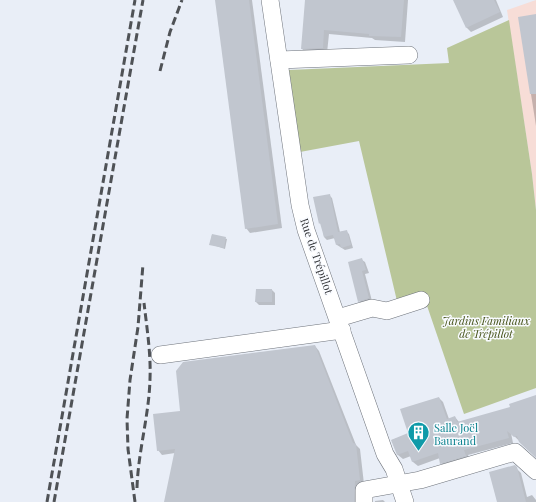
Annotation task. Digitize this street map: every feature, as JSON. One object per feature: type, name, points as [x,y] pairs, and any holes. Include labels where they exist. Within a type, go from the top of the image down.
[{"type":"street","name":"Rue de Trépillot","points":[[270,0],[300,205],[306,230],[385,454],[394,469],[405,502]]},
{"type":"street","points":[[279,60],[409,55]]},
{"type":"street","points":[[160,355],[340,324],[372,308],[387,312],[421,300]]},
{"type":"street","points":[[364,502],[364,490],[420,480],[515,452],[536,472]]},
{"type":"shaded area","points":[[536,0],[536,210],[532,174],[507,10]]},
{"type":"green space","name":"Jardins Familiaux de Trépillot","points":[[509,20],[536,210],[536,388],[464,414],[423,294],[397,301],[359,141],[300,152],[289,70],[449,63],[447,48]]},
{"type":"building","points":[[215,0],[249,0],[278,224],[245,229]]},
{"type":"building","points":[[305,0],[404,0],[401,37],[369,36],[369,34],[324,30],[323,48],[301,49]]},
{"type":"building","points":[[453,0],[494,0],[500,12],[466,28]]},
{"type":"building","points":[[536,14],[536,94],[530,94],[518,17]]},
{"type":"building","points":[[330,194],[338,232],[347,230],[351,245],[341,248],[340,244],[336,245],[333,235],[324,237],[320,223],[319,224],[313,197]]},
{"type":"building","points":[[212,234],[226,237],[224,248],[209,245]]},
{"type":"building","points":[[362,258],[366,270],[362,271],[369,298],[358,302],[348,262]]},
{"type":"building","points":[[256,289],[272,289],[272,302],[255,302]]},
{"type":"building","points":[[315,345],[353,443],[356,444],[360,480],[355,481],[354,502],[164,502],[175,449],[157,451],[153,414],[180,411],[176,371],[183,362]]},
{"type":"building","points":[[536,395],[536,458],[519,442],[517,436],[514,437],[507,431],[509,438],[464,450],[466,456],[440,464],[438,453],[412,462],[408,451],[397,455],[391,440],[408,433],[400,409],[439,397],[447,419],[455,416],[457,422],[510,407],[509,404]]},
{"type":"building","points":[[515,465],[517,467],[526,502],[497,502],[489,472]]},
{"type":"railway","points":[[47,502],[135,0]]},
{"type":"railway","points":[[54,502],[143,0]]},
{"type":"railway","points":[[160,71],[170,32],[182,0]]},
{"type":"railway","points":[[135,502],[128,449],[127,419],[130,380],[138,327],[143,264]]},
{"type":"railway","points":[[137,488],[139,461],[148,407],[150,379],[149,351],[144,303]]},
{"type":"place","name":"Salle Joël Baurand","points":[[419,452]]}]
